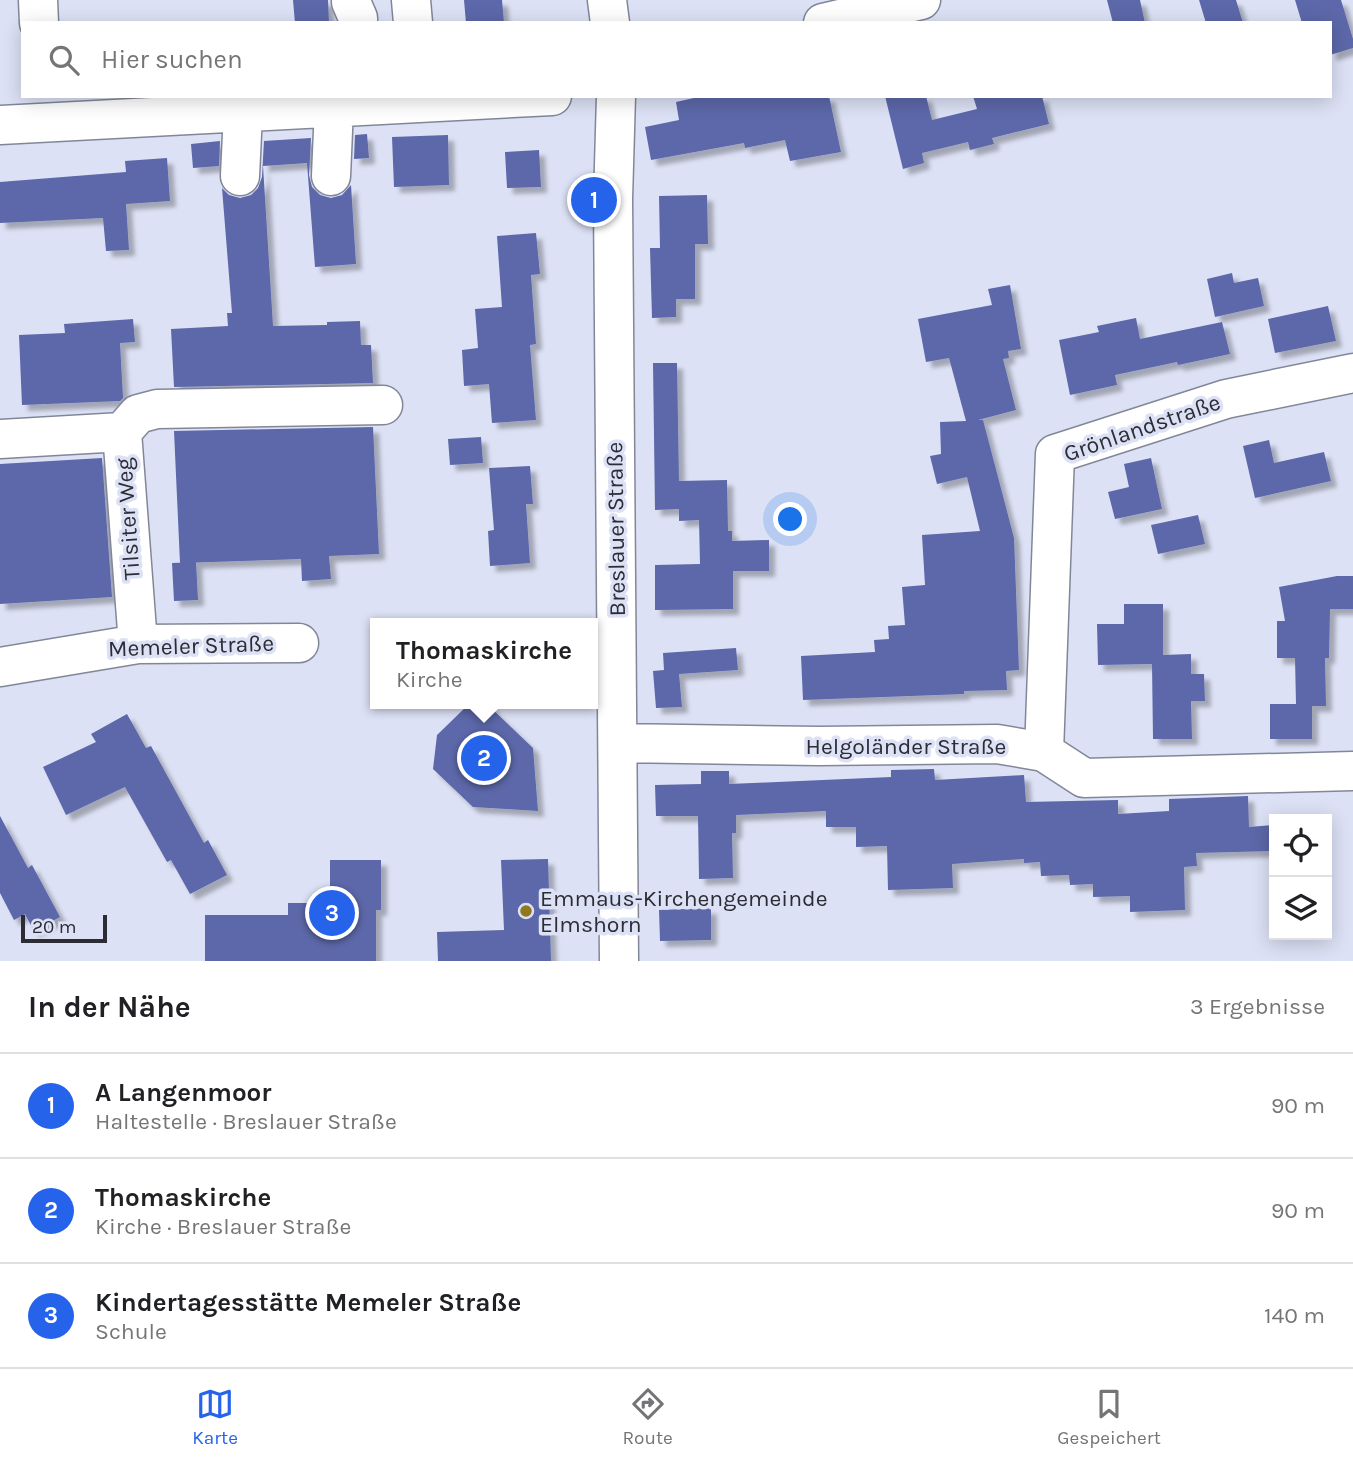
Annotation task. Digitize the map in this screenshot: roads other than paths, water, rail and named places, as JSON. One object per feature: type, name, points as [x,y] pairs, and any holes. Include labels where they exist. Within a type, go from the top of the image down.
[{"type":"street","points":[[38,0],[39,21]]},
{"type":"street","points":[[411,0],[412,21]]},
{"type":"street","points":[[607,0],[610,21]]},
{"type":"street","points":[[832,21],[921,0]]},
{"type":"street","points":[[0,125],[43,109],[243,113],[346,104],[482,98]]},
{"type":"street","name":"Breslauer Straße","points":[[616,98],[605,634],[618,743],[619,961]]},
{"type":"street","points":[[331,176],[346,104]]},
{"type":"street","points":[[240,176],[243,113]]},
{"type":"street","name":"Grönlandstraße","points":[[1044,752],[1055,454],[1226,399],[1353,373]]},
{"type":"street","points":[[122,432],[138,414],[157,409],[383,405]]},
{"type":"street","name":"Tilsiter Weg","points":[[0,439],[122,432],[138,644]]},
{"type":"street","name":"Memeler Straße","points":[[0,667],[138,644],[299,643]]},
{"type":"street","name":"Helgoländer Straße","points":[[618,743],[819,746],[997,744],[1044,752],[1084,778],[1353,771]]},
{"type":"place","name":"A Langenmoor","points":[[594,200]]},
{"type":"place","name":"Thomaskirche","points":[[484,758]]},
{"type":"place","name":"Emmaus-Kirchengemeinde Elmshorn","points":[[526,911]]},
{"type":"place","name":"Kindertagesstätte Memeler Straße","points":[[332,913]]}]
